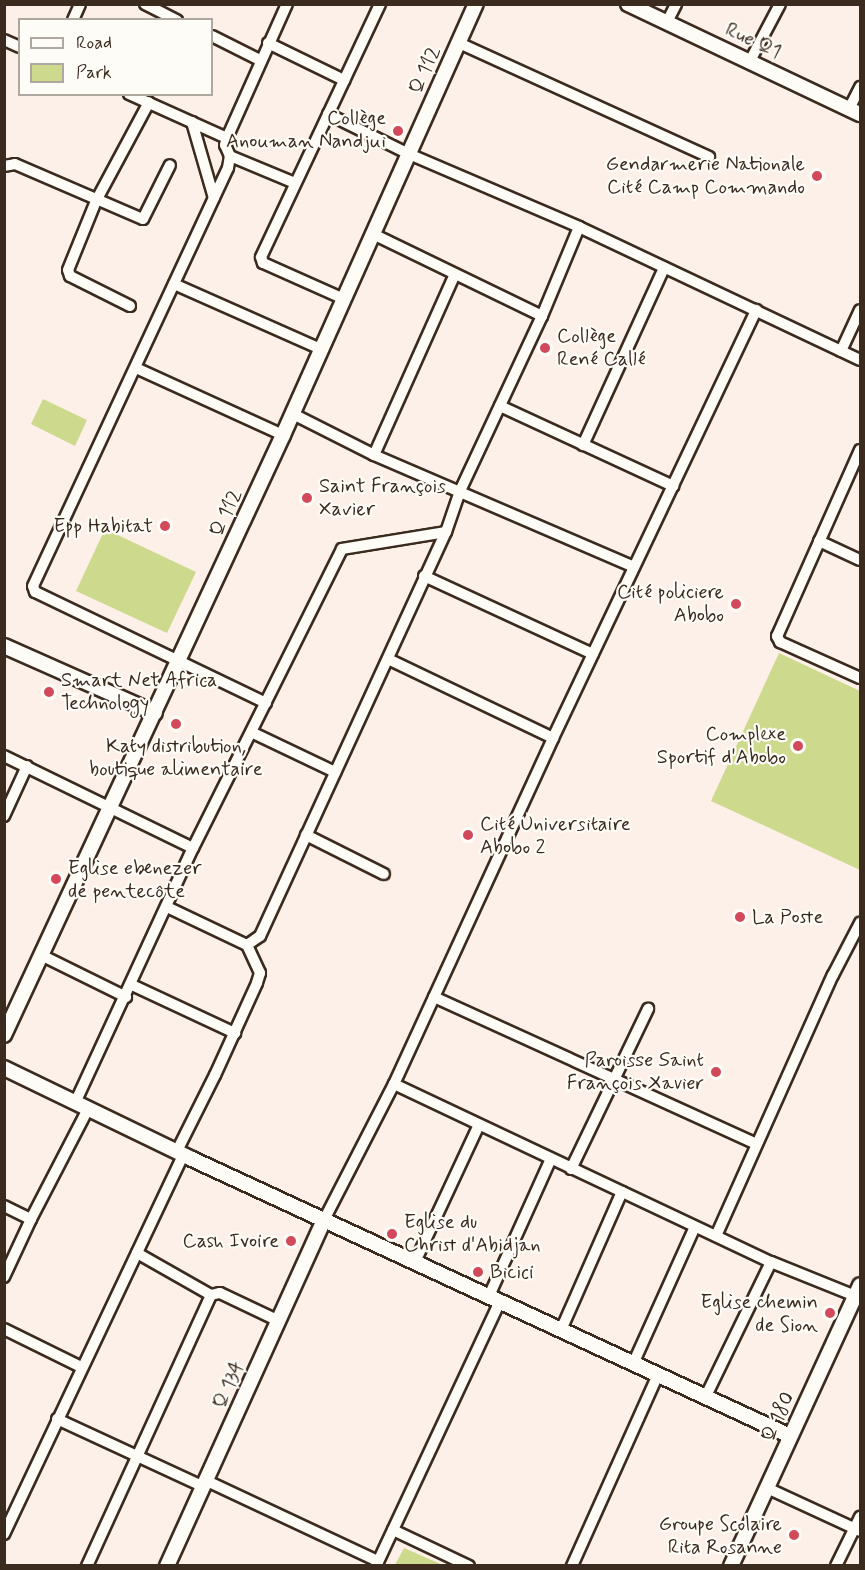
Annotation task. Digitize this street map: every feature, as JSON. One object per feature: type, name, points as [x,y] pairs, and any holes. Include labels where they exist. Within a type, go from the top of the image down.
[{"type":"street","points":[[74,18],[80,4]]},
{"type":"street","points":[[145,4],[173,18]]},
{"type":"street","points":[[266,703],[33,589],[228,168],[230,156],[225,145],[227,138],[287,4]]},
{"type":"street","points":[[344,299],[261,260],[380,4]]},
{"type":"street","name":"Q 112","points":[[4,1035],[293,414],[476,4]]},
{"type":"street","name":"Rue Q1","points":[[628,4],[855,112]]},
{"type":"street","points":[[667,22],[676,4]]},
{"type":"street","points":[[750,62],[780,4]]},
{"type":"street","points":[[213,36],[260,60]]},
{"type":"street","points":[[4,40],[18,46]]},
{"type":"street","points":[[268,43],[344,80]]},
{"type":"street","points":[[459,43],[709,157]]},
{"type":"street","points":[[855,112],[861,87]]},
{"type":"street","points":[[134,96],[227,138]]},
{"type":"street","points":[[130,306],[69,276],[68,270],[96,201],[149,102]]},
{"type":"street","points":[[328,114],[409,154],[579,227],[861,360]]},
{"type":"street","points":[[192,122],[214,198]]},
{"type":"street","points":[[230,156],[296,183]]},
{"type":"street","points":[[4,166],[15,164],[96,201],[143,219],[170,165]]},
{"type":"street","points":[[247,945],[260,936],[446,531],[460,491],[542,316],[579,227]]},
{"type":"street","points":[[373,234],[542,316]]},
{"type":"street","points":[[583,445],[664,268]]},
{"type":"street","points":[[374,455],[455,274]]},
{"type":"street","points":[[174,284],[321,349]]},
{"type":"street","points":[[324,1220],[394,1084],[553,738],[756,310]]},
{"type":"street","points":[[842,351],[861,310]]},
{"type":"street","points":[[136,368],[283,435]]},
{"type":"street","points":[[500,406],[674,486]]},
{"type":"street","points":[[293,414],[374,455],[634,567]]},
{"type":"street","points":[[859,456],[819,541],[778,639],[861,678]]},
{"type":"street","points":[[4,1277],[82,1106],[126,997],[193,848],[342,549],[446,531]]},
{"type":"street","points":[[819,541],[861,560]]},
{"type":"street","points":[[424,576],[593,654]]},
{"type":"street","points":[[5,646],[155,713]]},
{"type":"street","points":[[388,659],[553,738]]},
{"type":"street","points":[[252,733],[335,772]]},
{"type":"street","points":[[4,756],[193,848]]},
{"type":"street","points":[[4,816],[27,766]]},
{"type":"street","points":[[306,835],[384,874]]},
{"type":"street","points":[[4,1534],[81,1367],[137,1253],[260,973],[247,945],[167,907]]},
{"type":"street","points":[[716,1236],[755,1143],[833,975],[861,923]]},
{"type":"street","points":[[41,955],[126,997]]},
{"type":"street","points":[[132,985],[235,1033]]},
{"type":"street","points":[[434,997],[755,1143]]},
{"type":"street","points":[[571,1169],[648,1008]]},
{"type":"street","points":[[5,1069],[180,1153],[790,1436]]},
{"type":"street","points":[[394,1084],[771,1262],[859,1293]]},
{"type":"street","points":[[416,1262],[479,1125]]},
{"type":"street","points":[[57,1419],[377,1563],[495,1298],[551,1159]]},
{"type":"street","points":[[561,1330],[622,1192]]},
{"type":"street","points":[[4,1206],[31,1219]]},
{"type":"street","name":"Q 134","points":[[167,1566],[324,1220]]},
{"type":"street","points":[[633,1364],[695,1227]]},
{"type":"street","points":[[137,1253],[211,1295],[220,1293],[279,1321]]},
{"type":"street","points":[[705,1398],[771,1262]]},
{"type":"street","name":"Q 180","points":[[731,1566],[859,1293]]},
{"type":"street","points":[[87,1566],[211,1295]]},
{"type":"street","points":[[4,1329],[81,1367]]},
{"type":"street","points":[[572,1566],[658,1376]]},
{"type":"street","points":[[767,1488],[858,1530]]},
{"type":"street","points":[[836,1566],[858,1530],[861,1517]]},
{"type":"street","points":[[393,1530],[469,1566]]},
{"type":"green space","points":[[43,399],[87,420],[75,446],[31,424]]},
{"type":"green space","points":[[105,529],[196,572],[167,633],[76,591]]},
{"type":"green space","name":"Complexe Sportif d'Abobo","points":[[779,653],[860,691],[860,870],[711,801]]},
{"type":"green space","points":[[404,1548],[443,1565],[395,1565]]},
{"type":"place","name":"Collège Anouman Nandjui","points":[[398,131]]},
{"type":"place","name":"Gendarmerie Nationale Cité Camp Commando","points":[[817,176]]},
{"type":"place","name":"Collège René Callé","points":[[545,348]]},
{"type":"place","name":"Saint François Xavier","points":[[307,498]]},
{"type":"place","name":"Epp Habitat","points":[[165,526]]},
{"type":"place","name":"Cité policiere Abobo","points":[[736,604]]},
{"type":"place","name":"Smart Net Africa Technology","points":[[49,692]]},
{"type":"place","name":"Katy distribution, boutique alimentaire","points":[[176,724]]},
{"type":"place","name":"Complexe Sportif d'Abobo","points":[[798,746]]},
{"type":"place","name":"Cité Universitaire Abobo 2","points":[[468,835]]},
{"type":"place","name":"Eglise ebenezer de pentecôte","points":[[56,879]]},
{"type":"place","name":"La Poste","points":[[740,917]]},
{"type":"place","name":"Paroisse Saint François Xavier","points":[[716,1072]]},
{"type":"place","name":"Eglise du Christ d'Abidjan","points":[[392,1234]]},
{"type":"place","name":"Cash Ivoire","points":[[291,1241]]},
{"type":"place","name":"Bicici","points":[[478,1272]]},
{"type":"place","name":"Eglise chemin de Sion","points":[[830,1313]]},
{"type":"place","name":"Groupe Scolaire Rita Rosanne","points":[[794,1535]]}]
